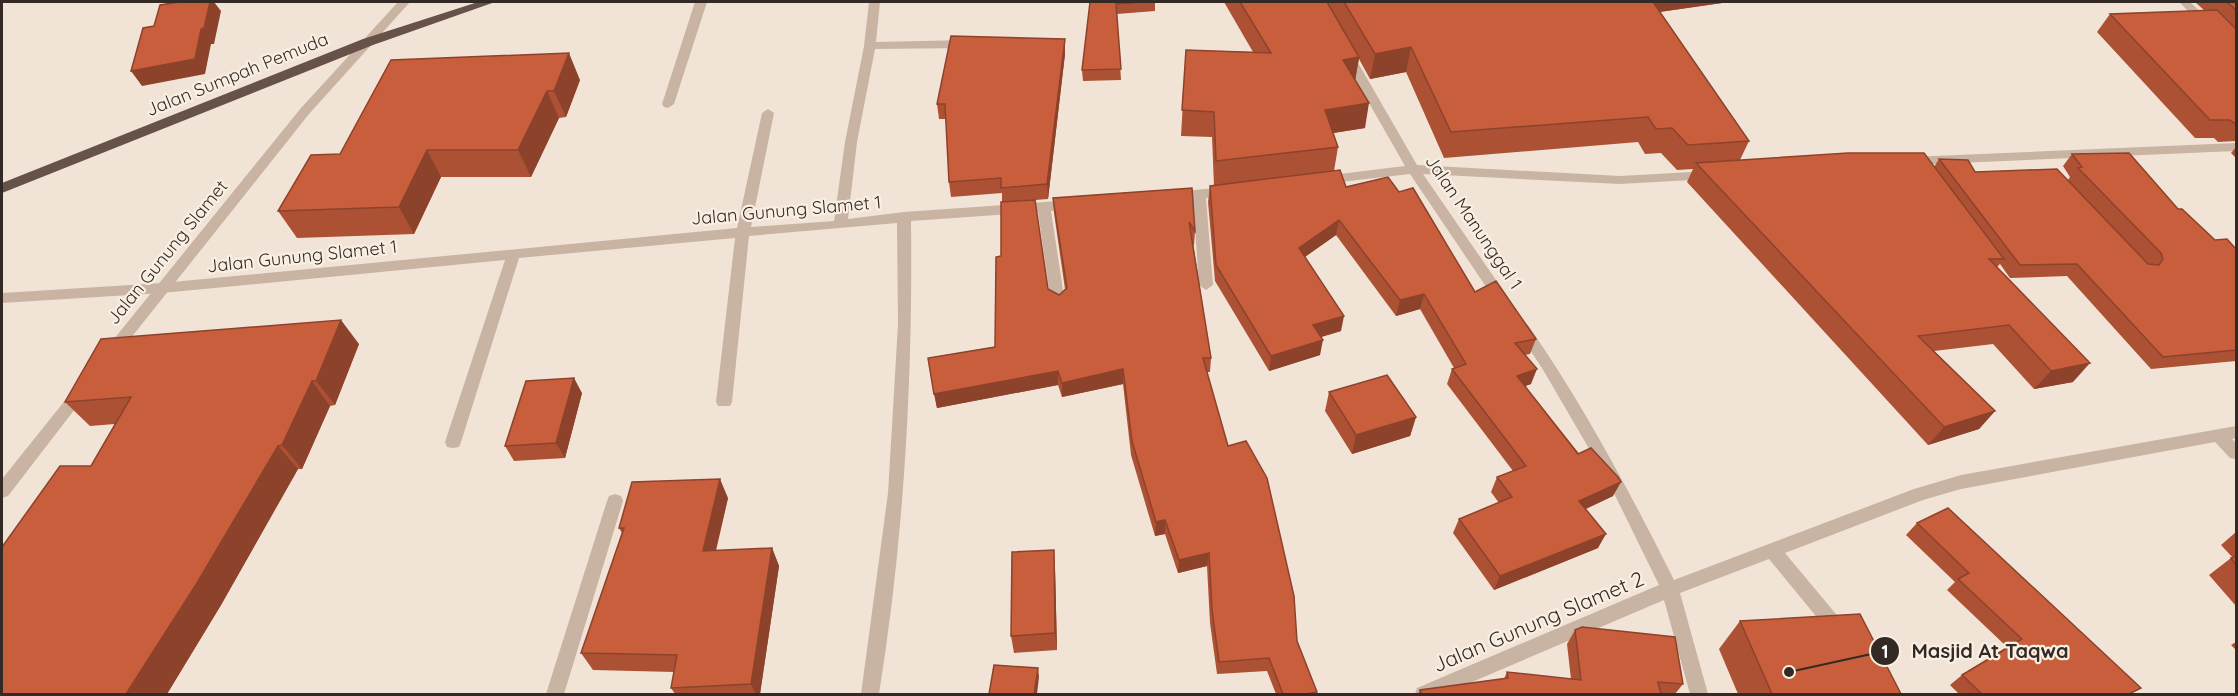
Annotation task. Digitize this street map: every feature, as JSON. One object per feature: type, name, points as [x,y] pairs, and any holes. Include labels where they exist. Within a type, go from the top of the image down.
[{"type":"highway","name":"Jalan Sumpah Pemuda","points":[[2,188],[368,42],[489,2]]},
{"type":"street","name":"Jalan Gunung Slamet","points":[[104,362],[305,111],[404,2]]},
{"type":"street","points":[[668,104],[701,2]]},
{"type":"street","points":[[840,225],[851,142],[870,46],[874,2]]},
{"type":"street","points":[[2184,2],[2236,51]]},
{"type":"street","name":"Jalan Manunggal 1","points":[[1338,37],[1413,169],[1547,364],[1615,479],[1670,589],[1699,694]]},
{"type":"street","points":[[870,46],[978,44]]},
{"type":"street","points":[[724,402],[743,232],[768,113]]},
{"type":"street","points":[[1927,180],[1907,161],[2236,147]]},
{"type":"street","points":[[2034,156],[2050,172]]},
{"type":"street","points":[[1306,182],[1413,169],[1620,180],[1718,175]]},
{"type":"street","points":[[1151,199],[1246,189]]},
{"type":"street","points":[[1199,195],[1206,285]]},
{"type":"street","name":"Jalan Gunung Slamet 1","points":[[2,298],[162,288],[514,253],[840,225],[903,216],[1092,204]]},
{"type":"street","points":[[1044,208],[1058,303]]},
{"type":"street","points":[[870,694],[896,493],[905,324],[903,216]]},
{"type":"street","points":[[453,442],[514,253]]},
{"type":"street","points":[[2,491],[89,380]]},
{"type":"street","name":"Jalan Gunung Slamet 2","points":[[1424,694],[1670,589],[1774,552],[1920,494],[1961,482],[2236,432]]},
{"type":"street","points":[[2218,435],[2236,453]]},
{"type":"street","points":[[555,694],[615,501]]},
{"type":"street","points":[[1774,552],[1849,643]]},
{"type":"building","points":[[179,2],[210,2],[204,28],[201,29],[195,59],[131,71],[143,28],[154,26],[160,5]]},
{"type":"building","points":[[1090,2],[1142,2],[1116,4],[1121,69],[1082,70]]},
{"type":"building","points":[[1240,2],[1327,2],[1359,57],[1343,60],[1369,103],[1325,110],[1338,147],[1216,161],[1214,112],[1182,110],[1186,50],[1271,53]]},
{"type":"building","points":[[1344,2],[1653,2],[1749,141],[1688,145],[1672,128],[1656,129],[1648,117],[1451,132],[1411,47],[1375,54]]},
{"type":"building","points":[[2227,2],[2236,2],[2236,10]]},
{"type":"building","points":[[2217,10],[2236,29],[2236,123],[2230,120],[2210,120],[2110,14]]},
{"type":"building","points":[[951,36],[1065,39],[1047,184],[1001,188],[1001,178],[949,182],[945,104],[937,104]]},
{"type":"building","points":[[569,53],[554,91],[547,91],[518,150],[427,150],[399,207],[278,211],[311,155],[340,154],[391,60]]},
{"type":"building","points":[[1848,153],[1924,153],[2004,259],[1989,259],[2090,363],[2051,371],[2009,325],[1918,336],[1995,411],[1944,427],[1696,163]]},
{"type":"building","points":[[2129,153],[2178,209],[2182,209],[2215,240],[2227,239],[2236,249],[2236,350],[2163,357],[2077,264],[2020,265],[1939,159],[1968,160],[1975,172],[2057,169],[2148,264],[2159,265],[2163,259],[2161,253],[2078,168],[2082,167],[2072,154]]},
{"type":"building","points":[[1340,170],[1346,187],[1388,177],[1399,192],[1413,188],[1475,292],[1496,281],[1536,339],[1515,343],[1537,369],[1517,376],[1578,454],[1591,448],[1621,482],[1579,501],[1606,534],[1500,576],[1459,519],[1512,497],[1497,477],[1526,466],[1452,369],[1466,364],[1424,294],[1400,300],[1339,220],[1299,248],[1344,316],[1313,325],[1323,340],[1271,356],[1216,265],[1210,186]]},
{"type":"building","points":[[1192,188],[1195,231],[1189,222],[1211,358],[1203,358],[1228,446],[1246,441],[1267,478],[1294,596],[1297,641],[1317,692],[1283,694],[1269,658],[1219,662],[1212,610],[1209,553],[1179,560],[1165,520],[1156,522],[1132,441],[1123,369],[1062,383],[1058,371],[934,394],[928,358],[995,347],[996,257],[1001,256],[1001,202],[1035,200],[1048,289],[1059,295],[1067,288],[1053,198]]},
{"type":"building","points":[[341,320],[316,381],[312,381],[282,445],[278,446],[197,583],[126,694],[2,694],[2,547],[60,466],[91,466],[131,397],[65,402],[101,339]]},
{"type":"building","points":[[1387,375],[1416,417],[1356,435],[1329,392]]},
{"type":"building","points":[[574,378],[556,443],[505,446],[526,381]]},
{"type":"building","points":[[720,479],[703,551],[772,548],[751,684],[671,688],[677,655],[581,653],[624,528],[619,528],[632,482]]},
{"type":"building","points":[[1948,508],[2141,688],[2129,694],[1982,694],[1962,675],[2022,639],[1958,579],[1969,573],[1917,523]]},
{"type":"building","points":[[1054,550],[1055,633],[1011,636],[1012,552]]},
{"type":"building","points":[[1860,614],[1901,694],[1772,694],[1740,621]]},
{"type":"building","points":[[1582,627],[1675,637],[1683,684],[1658,682],[1661,694],[1421,694],[1420,690],[1508,678],[1507,672],[1581,680],[1575,630]]},
{"type":"building","points":[[994,665],[1038,668],[1034,694],[989,694]]},
{"type":"place","name":"Masjid At Taqwa","points":[[1789,672]]}]
